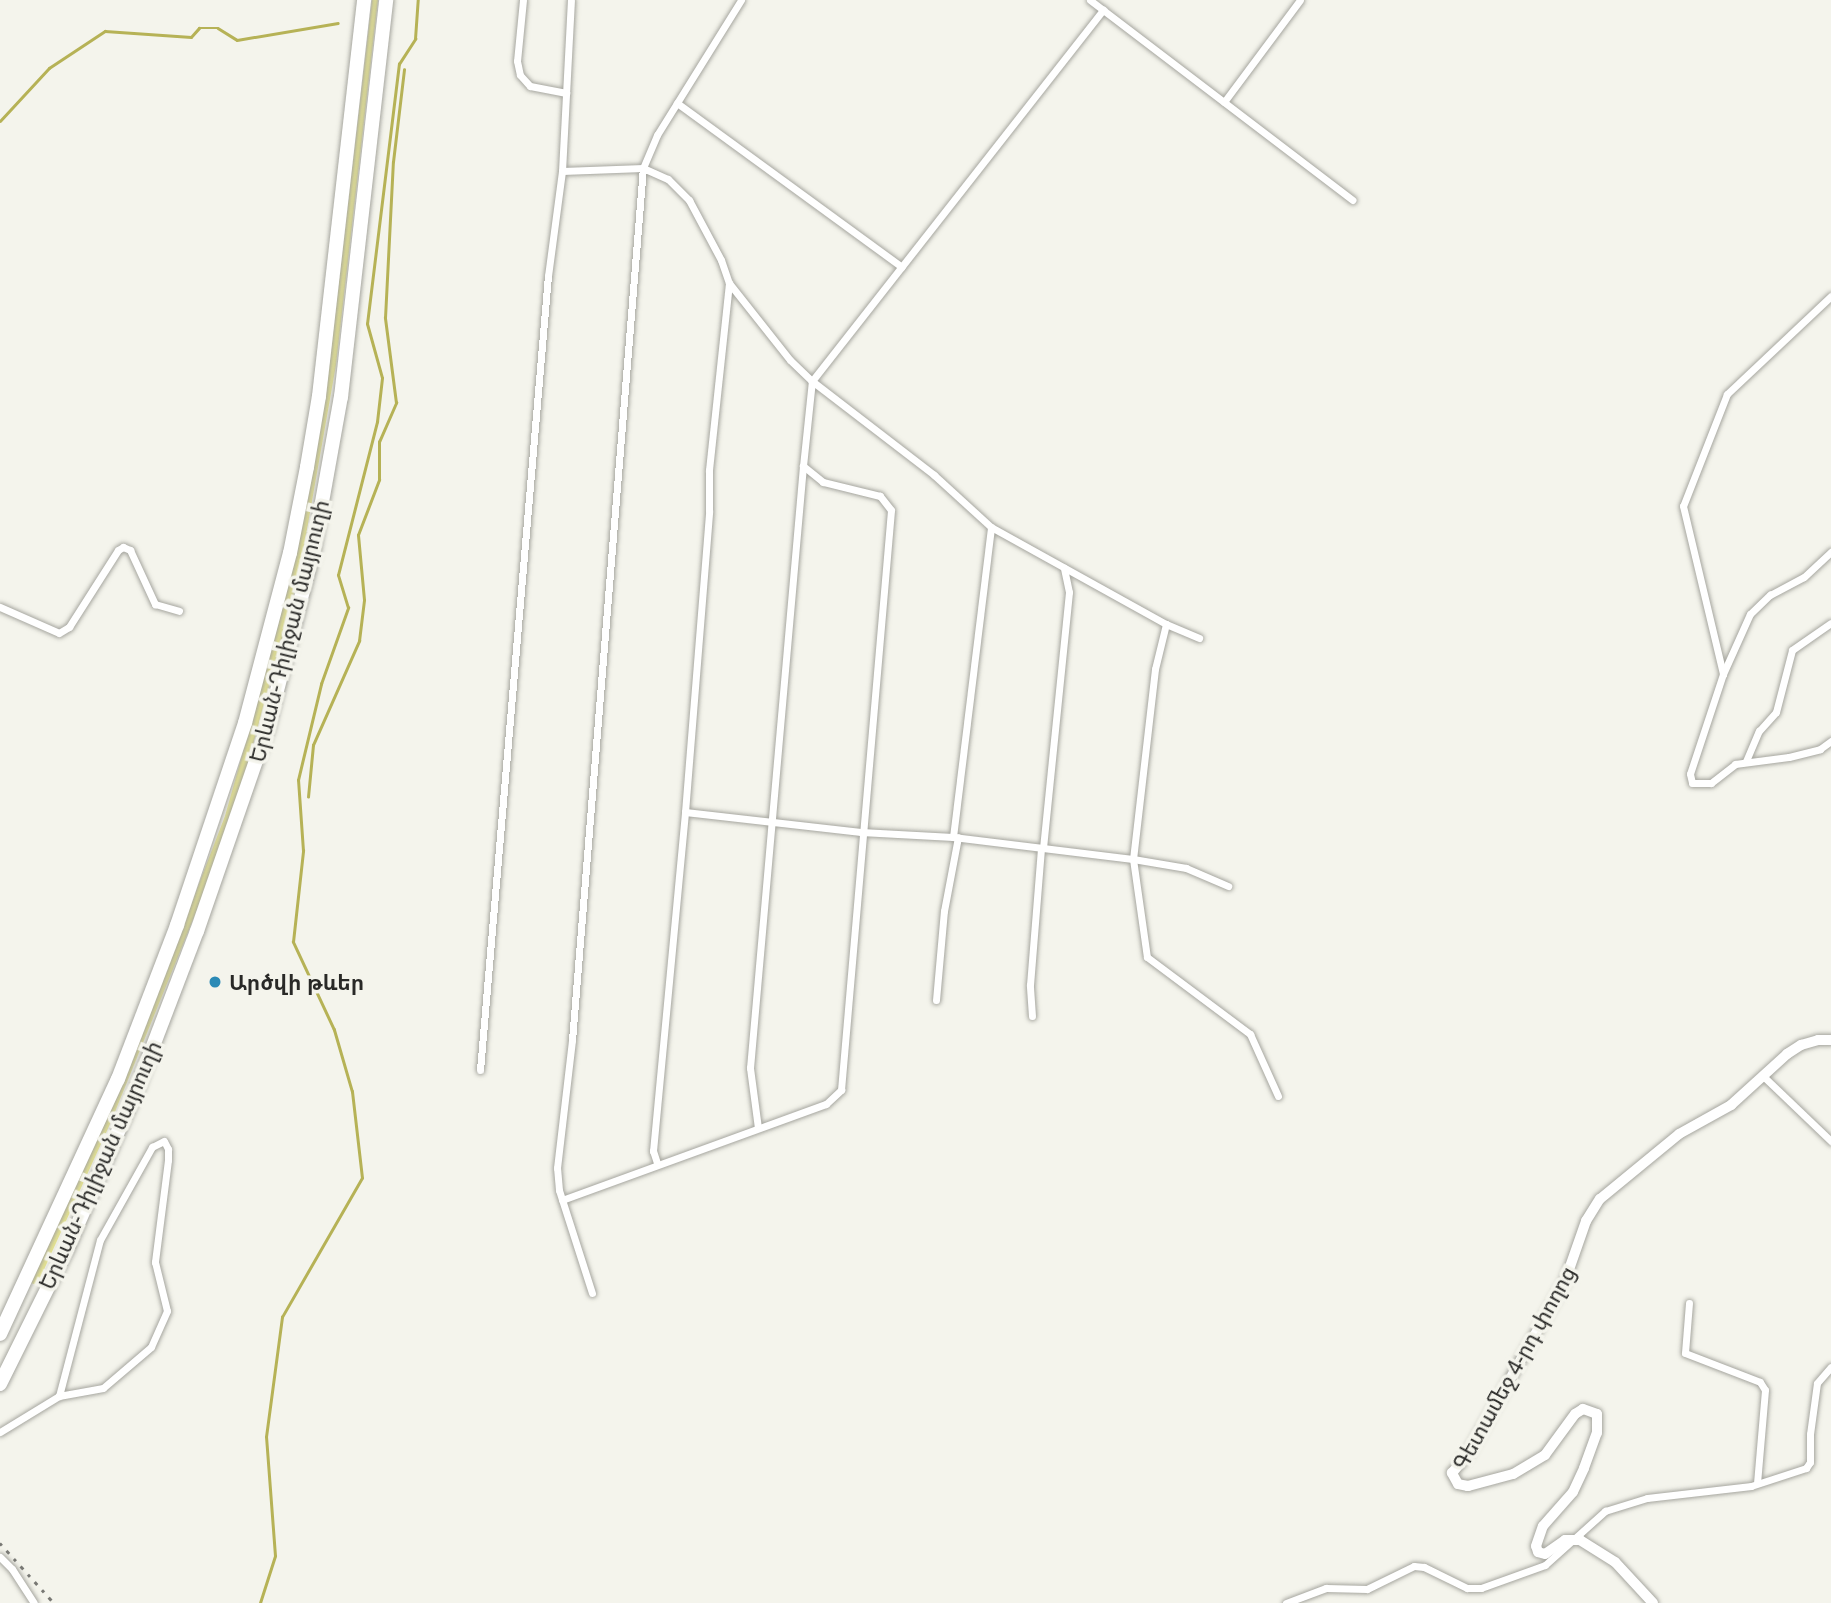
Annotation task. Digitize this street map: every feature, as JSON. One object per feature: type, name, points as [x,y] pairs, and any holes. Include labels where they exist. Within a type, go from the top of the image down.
[{"type":"highway","name":"Երևան-Դիլիջան մայրուղի","points":[[0,1334],[118,1079],[177,925],[245,723],[290,553],[319,396],[364,0]]},
{"type":"highway","name":"Երևան-Դիլիջան մայրուղի","points":[[0,1384],[66,1249],[137,1088],[197,931],[267,729],[313,552],[341,397],[386,0]]},
{"type":"street","points":[[523,0],[517,61],[520,75],[530,86],[566,93]]},
{"type":"street","points":[[480,1070],[547,289],[562,170],[571,0]]},
{"type":"street","points":[[592,1293],[562,1200],[558,1168],[572,1040],[643,168],[647,152],[741,0]]},
{"type":"street","points":[[1090,0],[1353,200]]},
{"type":"street","points":[[1224,102],[1300,0]]},
{"type":"street","points":[[758,1128],[750,1068],[812,381],[1103,10]]},
{"type":"street","points":[[677,103],[902,267]]},
{"type":"street","points":[[562,170],[643,168],[668,179],[689,200],[721,260],[729,283],[790,360],[812,381],[934,475],[991,527],[1167,624],[1199,638]]},
{"type":"street","points":[[657,1163],[653,1151],[685,812],[709,511],[709,470],[729,283]]},
{"type":"street","points":[[1723,674],[1683,506],[1727,394],[1831,296]]},
{"type":"street","points":[[562,1200],[657,1163],[826,1104],[841,1090],[861,832],[891,510],[880,496],[822,482],[803,466]]},
{"type":"street","points":[[936,1000],[944,911],[991,527]]},
{"type":"street","points":[[0,607],[59,633],[69,627],[118,550],[123,547],[130,551],[155,604],[179,611]]},
{"type":"street","points":[[1831,552],[1804,577],[1770,595],[1750,614],[1723,674],[1690,774],[1692,783],[1711,783],[1735,764],[1820,750],[1831,741]]},
{"type":"street","points":[[1032,1016],[1030,985],[1069,592],[1063,566]]},
{"type":"street","points":[[1746,761],[1759,731],[1776,712],[1792,650],[1831,623]]},
{"type":"street","points":[[1167,624],[1155,669],[1133,859],[1147,957],[1250,1034],[1278,1096]]},
{"type":"street","points":[[685,812],[772,819],[861,832],[955,837],[1133,859],[1186,868],[1228,886]]},
{"type":"street","name":"Գետամեջ 4-րդ փողոց","points":[[1572,1538],[1545,1554],[1538,1552],[1536,1546],[1543,1525],[1573,1492],[1597,1433],[1597,1414],[1583,1409],[1575,1414],[1545,1455],[1513,1474],[1468,1486],[1458,1484],[1452,1473],[1468,1454],[1565,1281],[1586,1221],[1600,1199],[1679,1134],[1731,1105],[1801,1045],[1818,1040],[1831,1040]]},
{"type":"street","points":[[1764,1077],[1831,1140]]},
{"type":"street","points":[[0,1432],[59,1396],[103,1388],[151,1347],[167,1311],[155,1262],[168,1160],[168,1149],[164,1141],[152,1147],[100,1240],[59,1396]]},
{"type":"street","points":[[1689,1303],[1685,1353],[1760,1382],[1765,1390],[1757,1483]]},
{"type":"street","points":[[1286,1603],[1326,1588],[1367,1589],[1414,1566],[1424,1567],[1467,1588],[1481,1588],[1545,1565],[1605,1511],[1647,1498],[1757,1483],[1806,1468],[1810,1462],[1810,1434],[1817,1383],[1831,1367]]},
{"type":"street","points":[[1572,1538],[1592,1546],[1615,1562],[1653,1603]]},
{"type":"street","points":[[0,1558],[12,1569],[34,1603]]},
{"type":"shaded area","points":[[372,0],[378,0],[336,365],[300,569],[283,637],[242,784],[214,868],[110,1124],[37,1285],[31,1283],[180,933],[225,816],[271,652],[284,602],[329,365]]},
{"type":"waterway","points":[[260,1603],[275,1556],[266,1437],[282,1317],[362,1178],[352,1092],[334,1030],[293,942],[303,851],[298,780],[321,684],[348,608],[338,575],[377,422],[382,378],[367,324],[399,64],[415,39],[418,0]]},
{"type":"waterway","points":[[0,121],[49,68],[105,31],[191,37],[199,28],[218,28],[237,40],[338,23]]},
{"type":"waterway","points":[[308,797],[313,745],[359,641],[364,600],[358,535],[379,480],[379,442],[396,403],[385,318],[393,162],[404,70]]},
{"type":"railway","points":[[0,1543],[54,1603]]},
{"type":"place","name":"Արծվի թևեր","points":[[215,982]]}]
